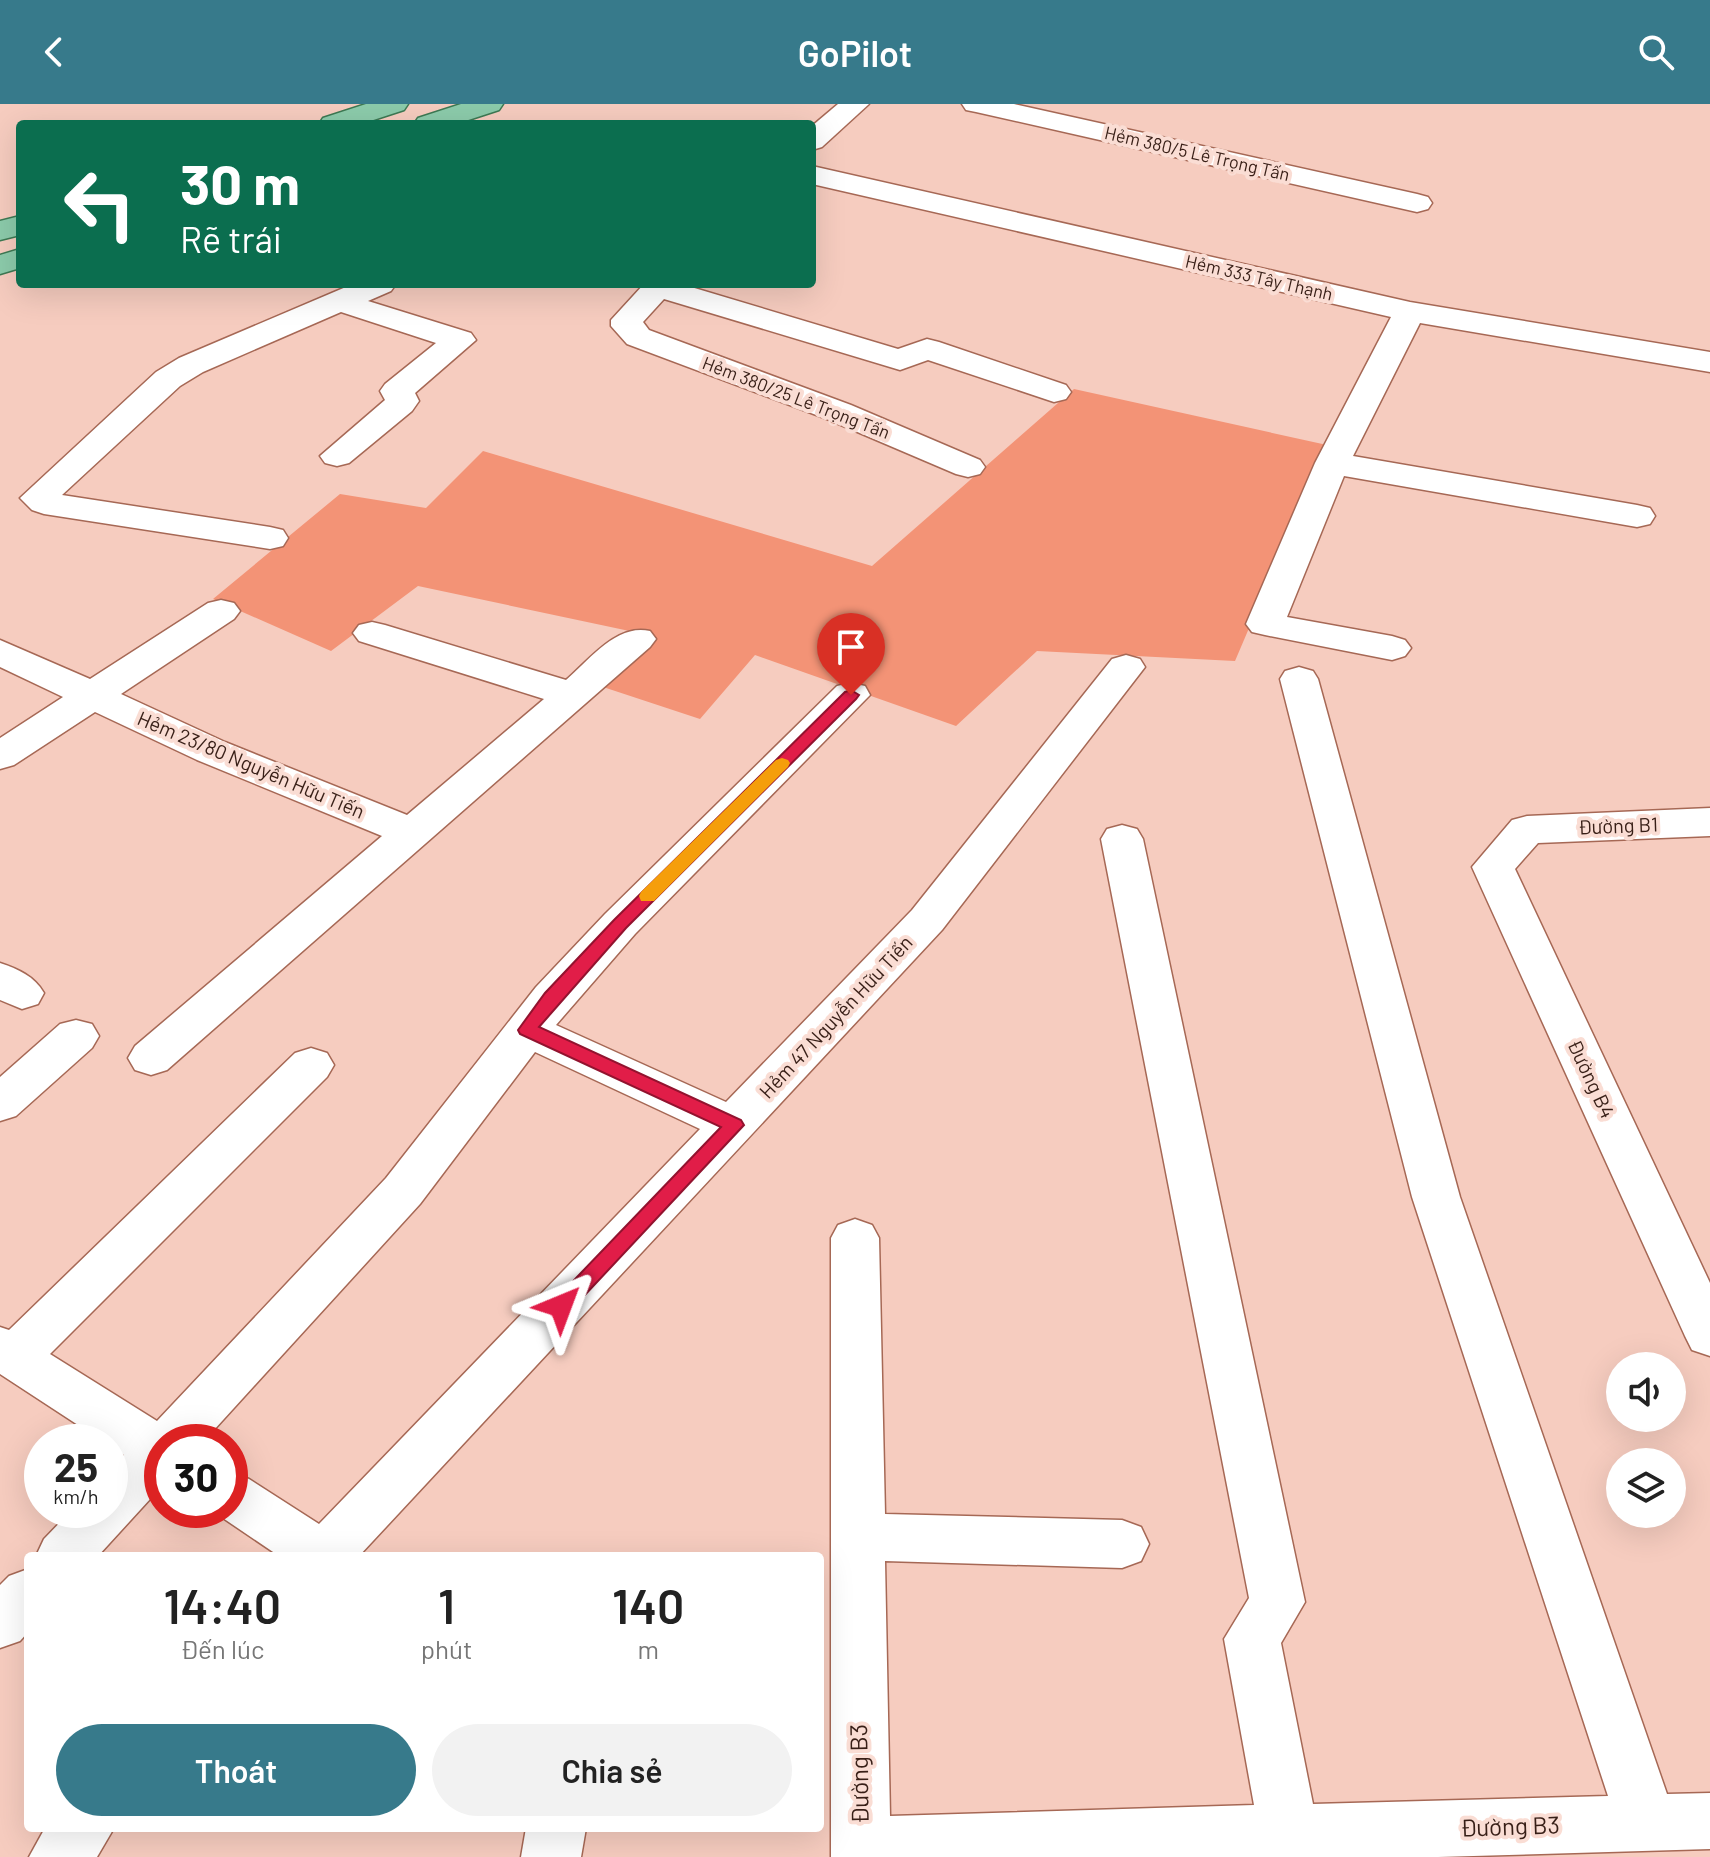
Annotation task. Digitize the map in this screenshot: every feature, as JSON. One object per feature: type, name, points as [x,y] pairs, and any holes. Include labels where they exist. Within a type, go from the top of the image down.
[{"type":"main road","points":[[345,120],[394,104]]},
{"type":"main road","points":[[440,120],[489,104]]},
{"type":"street","points":[[816,138],[855,104]]},
{"type":"street","name":"Hẻm 380/5 Lê Trọng Tấn","points":[[976,104],[1417,203]]},
{"type":"street","name":"Hẻm 333 Tây Thạnh","points":[[816,176],[1410,312],[1710,362]]},
{"type":"street","points":[[270,538],[44,503],[38,498],[168,379],[191,365],[371,288]]},
{"type":"street","name":"Hẻm 380/25 Lê Trọng Tấn","points":[[657,288],[627,320],[627,326],[646,341],[839,412],[968,467]]},
{"type":"street","points":[[670,288],[900,360],[927,349],[1054,392]]},
{"type":"street","points":[[337,456],[400,404],[402,401],[397,391],[460,340],[340,302]]},
{"type":"street","points":[[1392,648],[1265,624],[1332,463],[1410,312]]},
{"type":"street","points":[[1332,463],[1637,516]]},
{"type":"street","points":[[0,756],[221,611]]},
{"type":"street","points":[[372,633],[572,695]]},
{"type":"street","points":[[151,1058],[637,639]]},
{"type":"street","name":"Hẻm 23/80 Nguyễn Hữu Tiến","points":[[0,652],[211,751],[412,833]]},
{"type":"street","name":"Hẻm 47 Nguyễn Hữu Tiến","points":[[328,1552],[927,920],[1126,667]]},
{"type":"street","points":[[1299,679],[1436,1197],[1647,1823]]},
{"type":"street","points":[[187,1424],[403,1191],[552,998],[620,924],[851,695]]},
{"type":"street","name":"Đường B1","points":[[1527,830],[1710,822]]},
{"type":"street","name":"Đường B4","points":[[1527,830],[1493,867],[1710,1336]]},
{"type":"street","points":[[1122,839],[1277,1602],[1252,1639],[1289,1834]]},
{"type":"street","points":[[527,1030],[734,1125]]},
{"type":"street","points":[[0,1104],[76,1036]]},
{"type":"street","points":[[144,1440],[7,1353],[311,1065]]},
{"type":"street","name":"Đường B3","points":[[855,1238],[861,1851],[1163,1848],[1289,1834],[1710,1821]]},
{"type":"street","points":[[128,1487],[144,1470]]},
{"type":"street","points":[[248,1507],[318,1552]]},
{"type":"street","points":[[67,1552],[89,1528]]},
{"type":"street","points":[[857,1537],[1122,1544]]},
{"type":"street","points":[[0,1623],[24,1597]]},
{"type":"street","points":[[59,1857],[81,1832]]},
{"type":"street","points":[[551,1857],[555,1832]]},
{"type":"shaded area","points":[[1074,389],[1327,445],[1235,661],[1037,651],[956,726],[755,655],[700,719],[597,685],[653,636],[418,586],[331,651],[213,599],[340,494],[426,508],[483,451],[872,566]]},
{"type":"slow traffic","points":[[648,896],[782,763]]},
{"type":"route","points":[[561,1306],[734,1125],[527,1030],[620,924],[851,695]]}]
